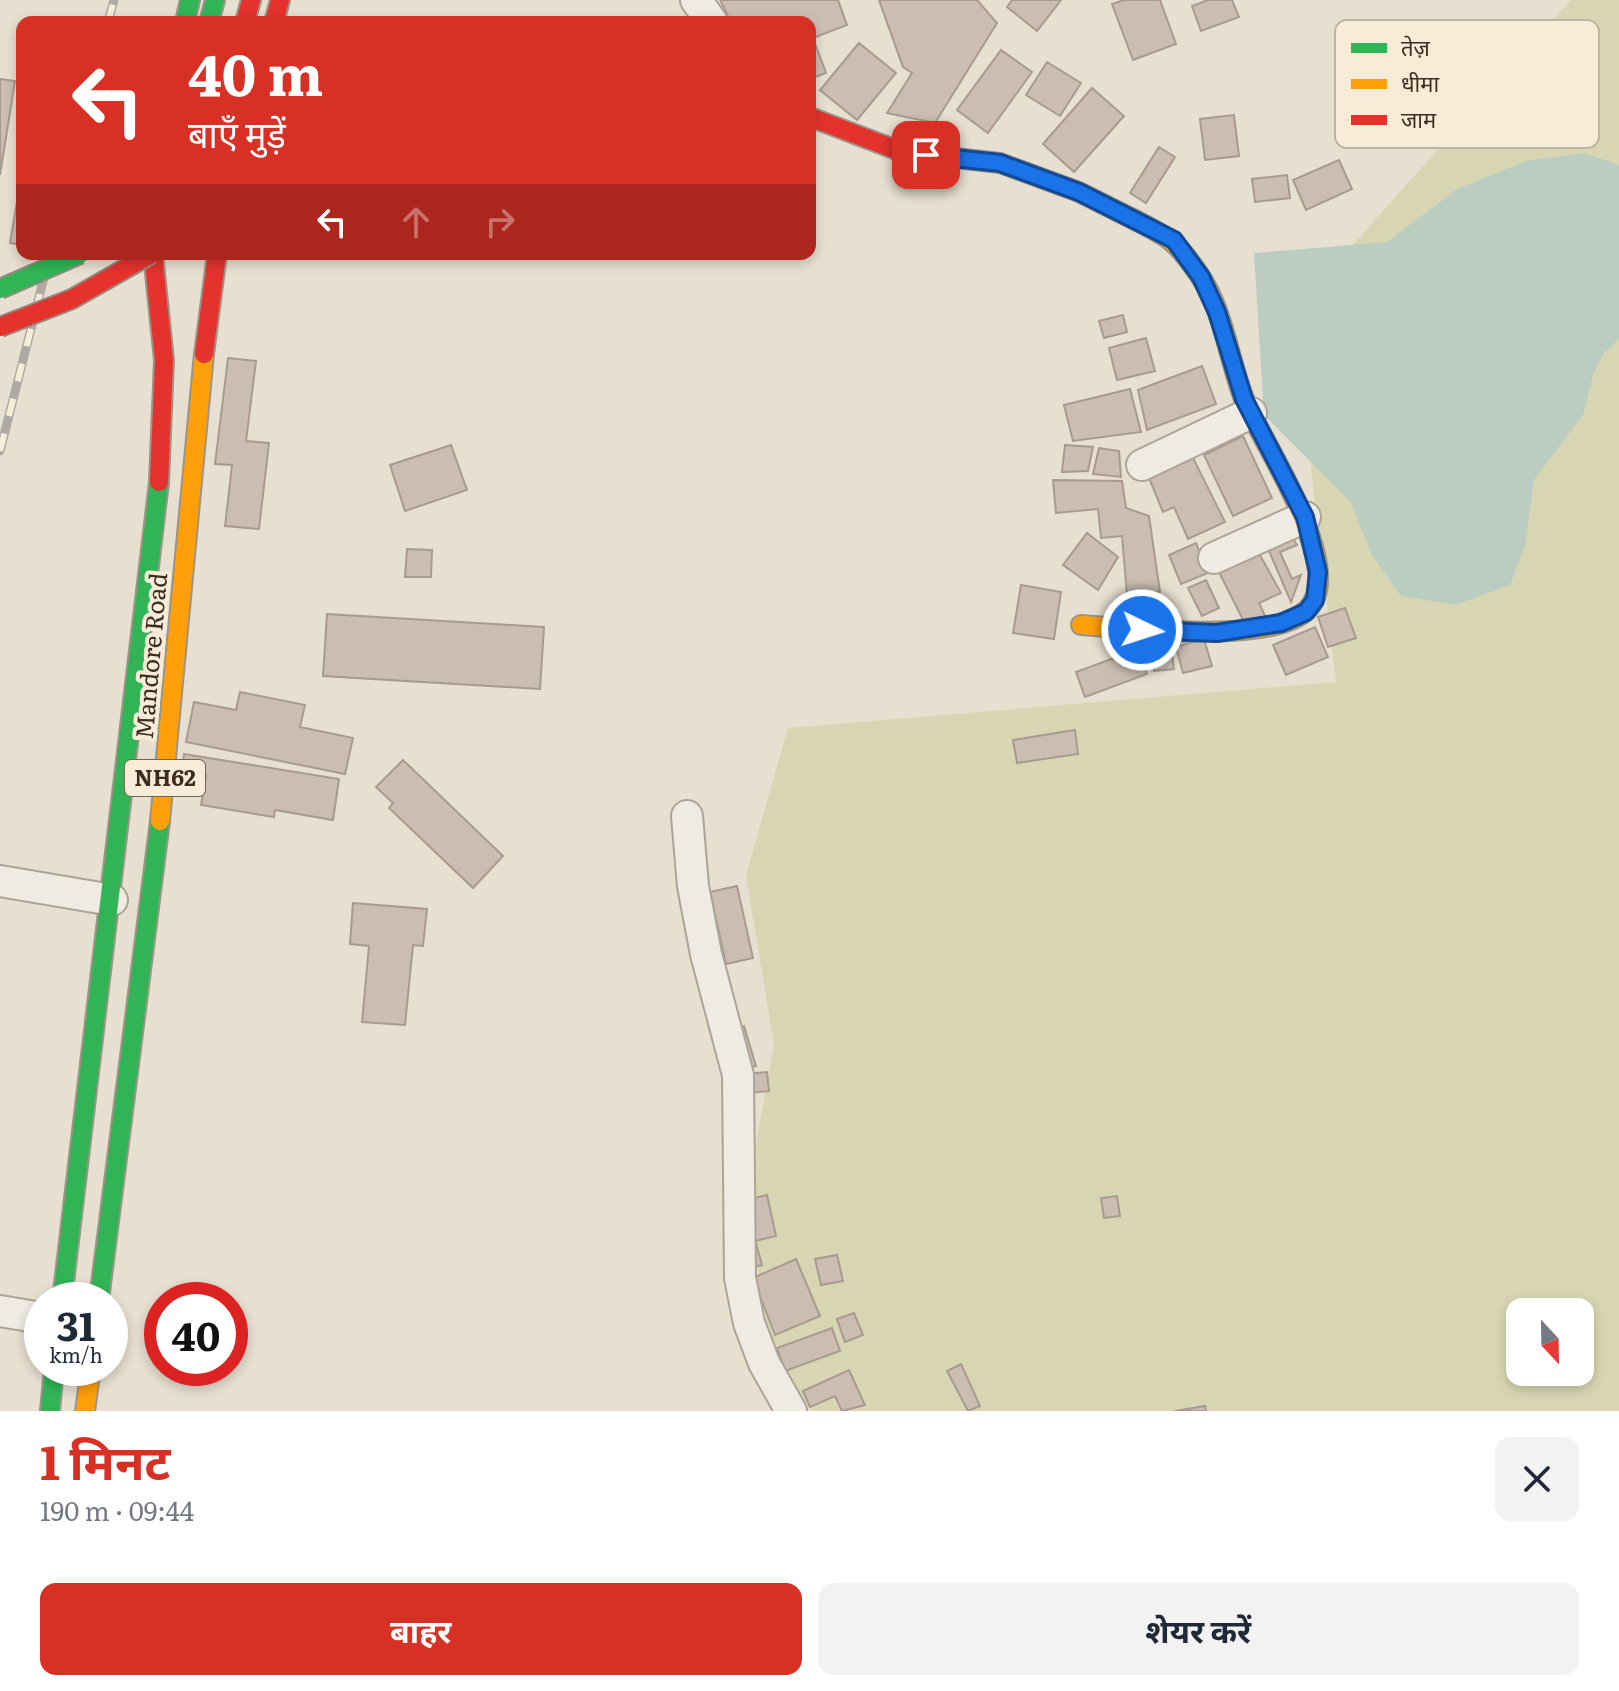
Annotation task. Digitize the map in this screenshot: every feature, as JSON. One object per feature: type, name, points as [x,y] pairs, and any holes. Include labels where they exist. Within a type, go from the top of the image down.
[{"type":"main road","points":[[816,119],[902,152],[1000,163],[1079,192],[1174,240],[1201,277],[1217,312],[1251,413],[1305,517],[1318,572],[1315,600],[1306,612],[1281,623],[1217,633],[1081,625]]},
{"type":"main road","points":[[0,289],[66,260]]},
{"type":"main road","points":[[0,327],[72,299],[141,260]]},
{"type":"main road","name":"Mandore Road","points":[[64,1282],[112,900],[161,458],[162,339],[153,260]]},
{"type":"main road","name":"Mandore Road","points":[[101,1282],[157,858],[205,339],[216,260]]},
{"type":"main road","points":[[50,1411],[52,1386]]},
{"type":"main road","points":[[85,1411],[88,1386]]},
{"type":"street","points":[[1142,465],[1251,413]]},
{"type":"street","points":[[1214,558],[1305,517]]},
{"type":"street","points":[[687,816],[693,886],[703,941],[738,1075],[740,1278],[749,1323],[764,1363],[791,1411]]},
{"type":"street","points":[[0,881],[112,900]]},
{"type":"street","points":[[0,1311],[24,1315]]},
{"type":"shaded area","points":[[1571,0],[1619,0],[1619,1411],[812,1411],[766,1351],[749,1182],[774,1045],[746,875],[788,728],[1336,682],[1293,312],[1439,148],[1599,148],[1599,20],[1553,20]]},
{"type":"shaded area","points":[[1584,153],[1619,165],[1619,339],[1604,353],[1593,375],[1583,415],[1534,480],[1525,546],[1510,585],[1455,605],[1401,596],[1372,555],[1350,501],[1264,415],[1254,253],[1387,242],[1457,189],[1526,161]]},
{"type":"building","points":[[720,0],[838,0],[847,25],[816,37],[816,16],[728,16]]},
{"type":"building","points":[[879,0],[977,0],[997,23],[935,123],[887,113],[912,73],[903,67]]},
{"type":"building","points":[[1012,0],[1061,0],[1037,31],[1007,7]]},
{"type":"building","points":[[1124,0],[1160,0],[1176,44],[1133,60],[1112,4]]},
{"type":"building","points":[[1208,0],[1232,0],[1239,17],[1201,31],[1192,6]]},
{"type":"building","points":[[859,43],[896,73],[857,120],[820,90]]},
{"type":"building","points":[[816,46],[826,73],[816,77]]},
{"type":"building","points":[[1001,50],[1032,72],[988,133],[957,110]]},
{"type":"building","points":[[1047,62],[1081,83],[1060,116],[1026,95]]},
{"type":"building","points":[[0,79],[15,81],[0,175]]},
{"type":"building","points":[[1092,88],[1124,116],[1074,172],[1043,144]]},
{"type":"building","points":[[1234,115],[1239,156],[1205,160],[1200,119]]},
{"type":"building","points":[[1159,147],[1175,157],[1146,203],[1130,193]]},
{"type":"building","points":[[1339,160],[1352,189],[1306,210],[1293,180]]},
{"type":"building","points":[[1287,175],[1290,198],[1255,202],[1252,179]]},
{"type":"building","points":[[16,208],[16,244],[10,243]]},
{"type":"building","points":[[1123,315],[1127,332],[1104,338],[1099,321]]},
{"type":"building","points":[[1146,338],[1155,371],[1117,380],[1109,348]]},
{"type":"building","points":[[228,358],[256,361],[246,441],[269,443],[259,529],[225,526],[232,465],[215,464]]},
{"type":"building","points":[[1202,366],[1216,404],[1147,430],[1138,390]]},
{"type":"building","points":[[1130,389],[1141,432],[1073,441],[1064,405]]},
{"type":"building","points":[[1243,436],[1272,498],[1233,516],[1204,455]]},
{"type":"building","points":[[451,445],[467,490],[405,511],[390,465]]},
{"type":"building","points":[[1065,445],[1093,447],[1088,471],[1062,472]]},
{"type":"building","points":[[1099,448],[1119,451],[1121,477],[1093,474]]},
{"type":"building","points":[[1193,458],[1225,522],[1188,539],[1174,507],[1163,512],[1149,478]]},
{"type":"building","points":[[1053,480],[1122,481],[1126,508],[1149,516],[1160,592],[1127,595],[1122,536],[1101,538],[1098,509],[1056,513]]},
{"type":"building","points":[[1289,532],[1297,545],[1280,552],[1292,579],[1301,575],[1291,602],[1266,544]]},
{"type":"building","points":[[1087,533],[1118,557],[1098,590],[1063,565]]},
{"type":"building","points":[[1196,543],[1208,573],[1181,584],[1169,555]]},
{"type":"building","points":[[1256,548],[1281,593],[1259,603],[1266,618],[1244,622],[1216,566]]},
{"type":"building","points":[[407,549],[432,550],[431,577],[405,577]]},
{"type":"building","points":[[1206,580],[1219,608],[1202,616],[1188,588]]},
{"type":"building","points":[[1021,585],[1061,592],[1054,639],[1013,633]]},
{"type":"building","points":[[1345,608],[1356,638],[1328,647],[1318,617]]},
{"type":"building","points":[[327,614],[544,627],[540,689],[323,676]]},
{"type":"building","points":[[1315,627],[1328,657],[1286,675],[1273,645]]},
{"type":"building","points":[[1204,639],[1212,666],[1183,673],[1176,647]]},
{"type":"building","points":[[1171,646],[1174,669],[1154,671],[1152,648]]},
{"type":"building","points":[[1138,649],[1147,674],[1085,697],[1076,672]]},
{"type":"building","points":[[240,692],[305,705],[300,727],[353,738],[345,774],[186,742],[194,702],[236,710]]},
{"type":"building","points":[[1075,730],[1078,754],[1017,763],[1013,740]]},
{"type":"building","points":[[184,754],[339,779],[333,820],[275,810],[274,817],[201,805],[206,775],[182,772]]},
{"type":"building","points":[[403,760],[503,856],[473,888],[389,808],[393,803],[376,787]]},
{"type":"building","points":[[737,886],[753,958],[726,964],[710,892]]},
{"type":"building","points":[[353,903],[427,909],[423,946],[413,945],[405,1025],[362,1022],[369,946],[350,944]]},
{"type":"building","points":[[744,1026],[756,1066],[742,1070],[731,1031]]},
{"type":"building","points":[[767,1072],[769,1091],[748,1093],[746,1074]]},
{"type":"building","points":[[767,1195],[776,1236],[755,1241],[746,1200]]},
{"type":"building","points":[[1117,1196],[1120,1216],[1104,1218],[1101,1198]]},
{"type":"building","points":[[756,1243],[762,1265],[747,1269],[740,1248]]},
{"type":"building","points":[[837,1255],[843,1281],[821,1285],[815,1259]]},
{"type":"building","points":[[796,1259],[820,1316],[775,1335],[753,1278]]},
{"type":"building","points":[[854,1313],[863,1335],[845,1342],[837,1319]]},
{"type":"building","points":[[832,1328],[840,1351],[785,1371],[777,1348]]},
{"type":"building","points":[[961,1364],[980,1406],[968,1411],[947,1371]]},
{"type":"building","points":[[849,1370],[865,1405],[842,1411],[835,1396],[810,1407],[803,1391]]},
{"type":"building","points":[[1205,1406],[1206,1411],[1175,1411]]},
{"type":"railway","points":[[110,16],[114,0]]},
{"type":"railway","points":[[0,451],[48,260]]},
{"type":"traffic: fast","points":[[186,16],[190,0]]},
{"type":"traffic: fast","points":[[211,16],[215,0]]},
{"type":"traffic: fast","points":[[0,289],[66,260]]},
{"type":"traffic: fast","points":[[64,1282],[159,482]]},
{"type":"traffic: fast","points":[[101,1282],[160,821]]},
{"type":"traffic: fast","points":[[50,1411],[52,1386]]},
{"type":"traffic: slow","points":[[1081,625],[1199,632],[1263,628],[1289,621],[1307,610],[1317,591],[1317,566],[1310,536],[1298,505],[1244,399],[1220,318],[1207,287],[1178,247],[1135,220]]},
{"type":"traffic: slow","points":[[160,821],[204,354]]},
{"type":"traffic: slow","points":[[85,1411],[88,1386]]},
{"type":"traffic: jam","points":[[247,16],[251,0]]},
{"type":"traffic: jam","points":[[276,16],[280,0]]},
{"type":"traffic: jam","points":[[816,119],[902,152],[1000,163],[1079,192],[1135,220]]},
{"type":"traffic: jam","points":[[0,327],[72,299],[140,260]]},
{"type":"traffic: jam","points":[[154,260],[164,360],[159,482]]},
{"type":"traffic: jam","points":[[204,354],[216,260]]},
{"type":"route","points":[[926,155],[1000,163],[1079,192],[1174,240],[1201,277],[1217,312],[1244,399],[1305,517],[1316,552],[1318,586],[1315,600],[1306,612],[1281,623],[1217,633],[1142,630]]}]
